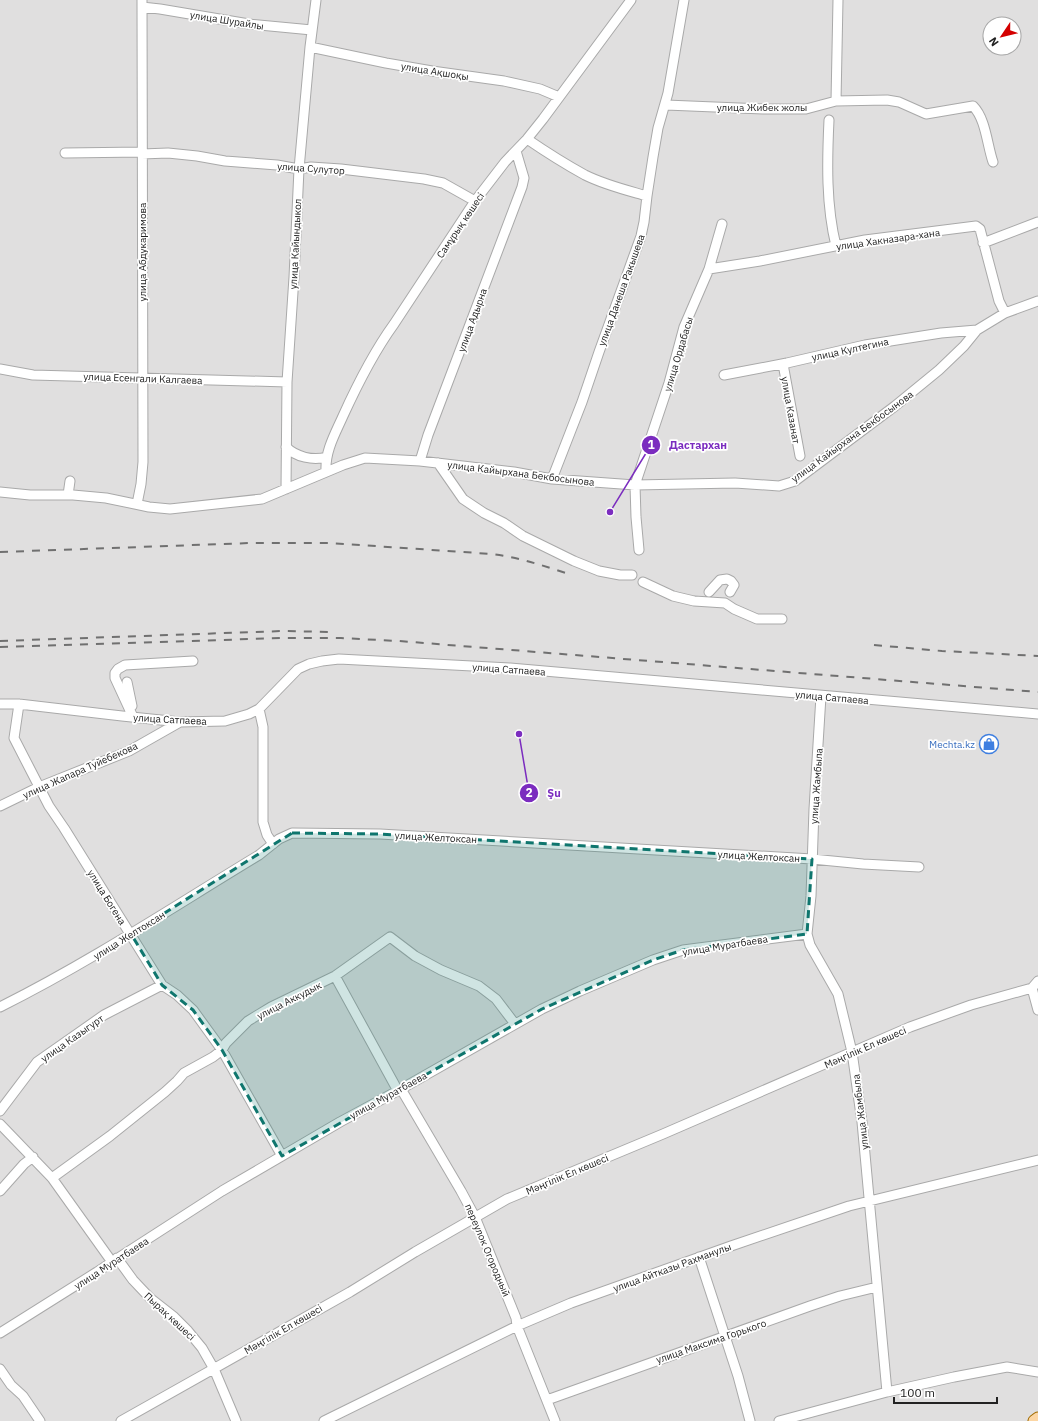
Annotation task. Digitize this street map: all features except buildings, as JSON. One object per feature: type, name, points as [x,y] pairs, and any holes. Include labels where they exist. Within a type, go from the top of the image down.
[{"type":"main road","points":[[1034,1421],[1038,1418]]},
{"type":"street","name":"улица Кайындыкол","points":[[286,489],[287,382],[299,169],[310,47],[316,0]]},
{"type":"street","name":"Самұрық көшесі","points":[[326,472],[327,457],[331,442],[360,378],[380,343],[475,201],[505,162],[527,139],[560,97],[631,0]]},
{"type":"street","name":"улица Данеша Ракышева","points":[[552,479],[582,402],[598,352],[641,236],[658,128],[666,105],[684,0]]},
{"type":"street","points":[[836,101],[838,0]]},
{"type":"street","name":"улица Шурайлы","points":[[142,4],[249,24],[312,30]]},
{"type":"street","name":"улица Абдукаримова","points":[[137,504],[143,462],[142,4]]},
{"type":"street","name":"улица Ақшоқы","points":[[310,47],[386,63],[540,88],[560,97]]},
{"type":"street","name":"улица Жибек жолы","points":[[666,105],[763,109],[806,109],[836,101],[887,100],[899,102],[926,114],[973,106],[978,111],[983,123],[993,162]]},
{"type":"street","points":[[829,120],[827,155],[831,225],[836,246]]},
{"type":"street","points":[[527,139],[558,160],[586,175],[612,186],[647,196]]},
{"type":"street","name":"улица Адырна","points":[[420,461],[428,435],[522,187],[524,178],[516,151]]},
{"type":"street","name":"улица Сулутор","points":[[65,153],[168,153],[225,161],[277,165],[299,169],[311,167],[341,169],[424,179],[443,183],[475,201]]},
{"type":"street","points":[[983,243],[1038,222]]},
{"type":"street","name":"улица Ордабасы","points":[[635,485],[669,383],[684,327],[709,269],[722,224]]},
{"type":"street","name":"улица Хакназара-хана","points":[[709,269],[866,240],[976,226],[980,229],[1000,301],[1005,313]]},
{"type":"street","name":"улица Кайырхана Бекбосынова","points":[[0,492],[30,495],[68,495],[106,498],[149,507],[170,509],[262,499],[352,461],[365,458],[420,461],[514,472],[552,479],[635,485],[735,483],[779,486],[796,481],[900,402],[959,351],[977,330],[1005,313],[1038,302]]},
{"type":"street","name":"улица Култегина","points":[[724,375],[783,364],[864,344],[941,332],[977,330]]},
{"type":"street","name":"улица Казанат","points":[[783,364],[800,456]]},
{"type":"street","name":"улица Есенгали Калгаева","points":[[0,369],[33,374],[287,382]]},
{"type":"street","points":[[286,447],[295,454],[305,457],[327,457]]},
{"type":"street","points":[[438,463],[463,499],[523,536],[574,561],[599,571],[620,575],[632,575]]},
{"type":"street","points":[[68,495],[70,481]]},
{"type":"street","points":[[635,485],[639,550]]},
{"type":"street","points":[[709,592],[720,580],[727,579],[732,581],[734,585],[730,592]]},
{"type":"street","points":[[643,582],[672,596],[694,601],[725,603],[734,609],[757,619],[782,619]]},
{"type":"street","name":"улица Сатпаева","points":[[0,704],[19,704],[180,722],[225,721],[249,714],[259,709],[298,669],[316,662],[339,659],[510,668],[1038,714]]},
{"type":"street","points":[[124,685],[115,678],[115,673],[118,669],[125,665],[193,662]]},
{"type":"street","points":[[125,665],[128,670],[124,685],[133,717]]},
{"type":"street","name":"улица Жамбыла","points":[[821,696],[814,809],[811,896],[807,934],[810,945],[838,994],[852,1052],[862,1122],[887,1392]]},
{"type":"street","name":"улица Богена","points":[[19,704],[14,738],[49,806],[162,985],[177,995],[193,1010],[222,1050],[282,1156]]},
{"type":"street","points":[[259,709],[263,727],[263,822],[267,835],[272,844]]},
{"type":"street","name":"улица Жапара Туйебекова","points":[[0,806],[39,788],[129,751],[180,722]]},
{"type":"street","name":"улица Желтоксан","points":[[0,1007],[45,985],[131,934],[259,855],[272,844],[292,833],[380,834],[812,859],[862,864],[919,867]]},
{"type":"street","name":"улица Муратбаева","points":[[0,1333],[222,1191],[340,1122],[400,1090],[515,1024],[580,991],[653,960],[683,950],[807,934]]},
{"type":"street","name":"улица Аккудык","points":[[52,1178],[110,1136],[159,1097],[184,1073],[213,1057],[222,1050],[226,1043],[248,1021],[271,1007],[335,976],[390,937],[415,956],[441,970],[478,986],[496,999],[515,1024]]},
{"type":"street","name":"переулок Огородный","points":[[335,976],[400,1090],[462,1191],[475,1217],[516,1318],[517,1326],[555,1421]]},
{"type":"street","points":[[1038,981],[1032,988],[1038,1010]]},
{"type":"street","name":"улица Казыгурт","points":[[0,1112],[37,1062],[104,1015],[162,985]]},
{"type":"street","name":"Мәңгілік Ел көшесі","points":[[121,1421],[350,1292],[415,1252],[507,1199],[544,1182],[663,1134],[910,1027],[972,1005],[1032,988]]},
{"type":"street","name":"Пырақ көшесі","points":[[0,1124],[52,1178],[114,1260],[150,1298],[173,1316],[202,1348],[214,1369],[236,1421]]},
{"type":"street","points":[[0,1191],[24,1164],[33,1157]]},
{"type":"street","name":"улица Айтказы Рахманулы","points":[[324,1421],[517,1326],[571,1303],[699,1257],[869,1201],[1038,1160]]},
{"type":"street","points":[[699,1257],[738,1376],[750,1421]]},
{"type":"street","name":"улица Максима Горького","points":[[547,1400],[810,1306],[840,1296],[877,1287]]},
{"type":"street","points":[[779,1421],[887,1392],[954,1377],[1007,1367],[1038,1372]]},
{"type":"street","points":[[0,1369],[11,1385],[24,1396],[40,1421]]},
{"type":"highlighted area","points":[[292,833],[380,834],[812,859],[807,934],[683,950],[653,960],[542,1009],[282,1156],[222,1050],[193,1010],[162,985],[131,934]]},
{"type":"shaded area","points":[[0,0],[1038,0],[1038,1421],[0,1421]]},
{"type":"railway","points":[[0,552],[251,543],[330,543],[501,555],[520,559],[566,573]]},
{"type":"railway","points":[[0,641],[283,631],[330,632]]},
{"type":"railway","points":[[0,647],[283,638],[341,638],[399,641],[1038,692]]},
{"type":"railway","points":[[874,645],[942,651],[1038,656]]},
{"type":"place","name":"Дастархан","points":[[610,512]]},
{"type":"place","name":"Şu","points":[[519,734]]},
{"type":"place","name":"Mechta.kz","points":[[989,744]]}]
